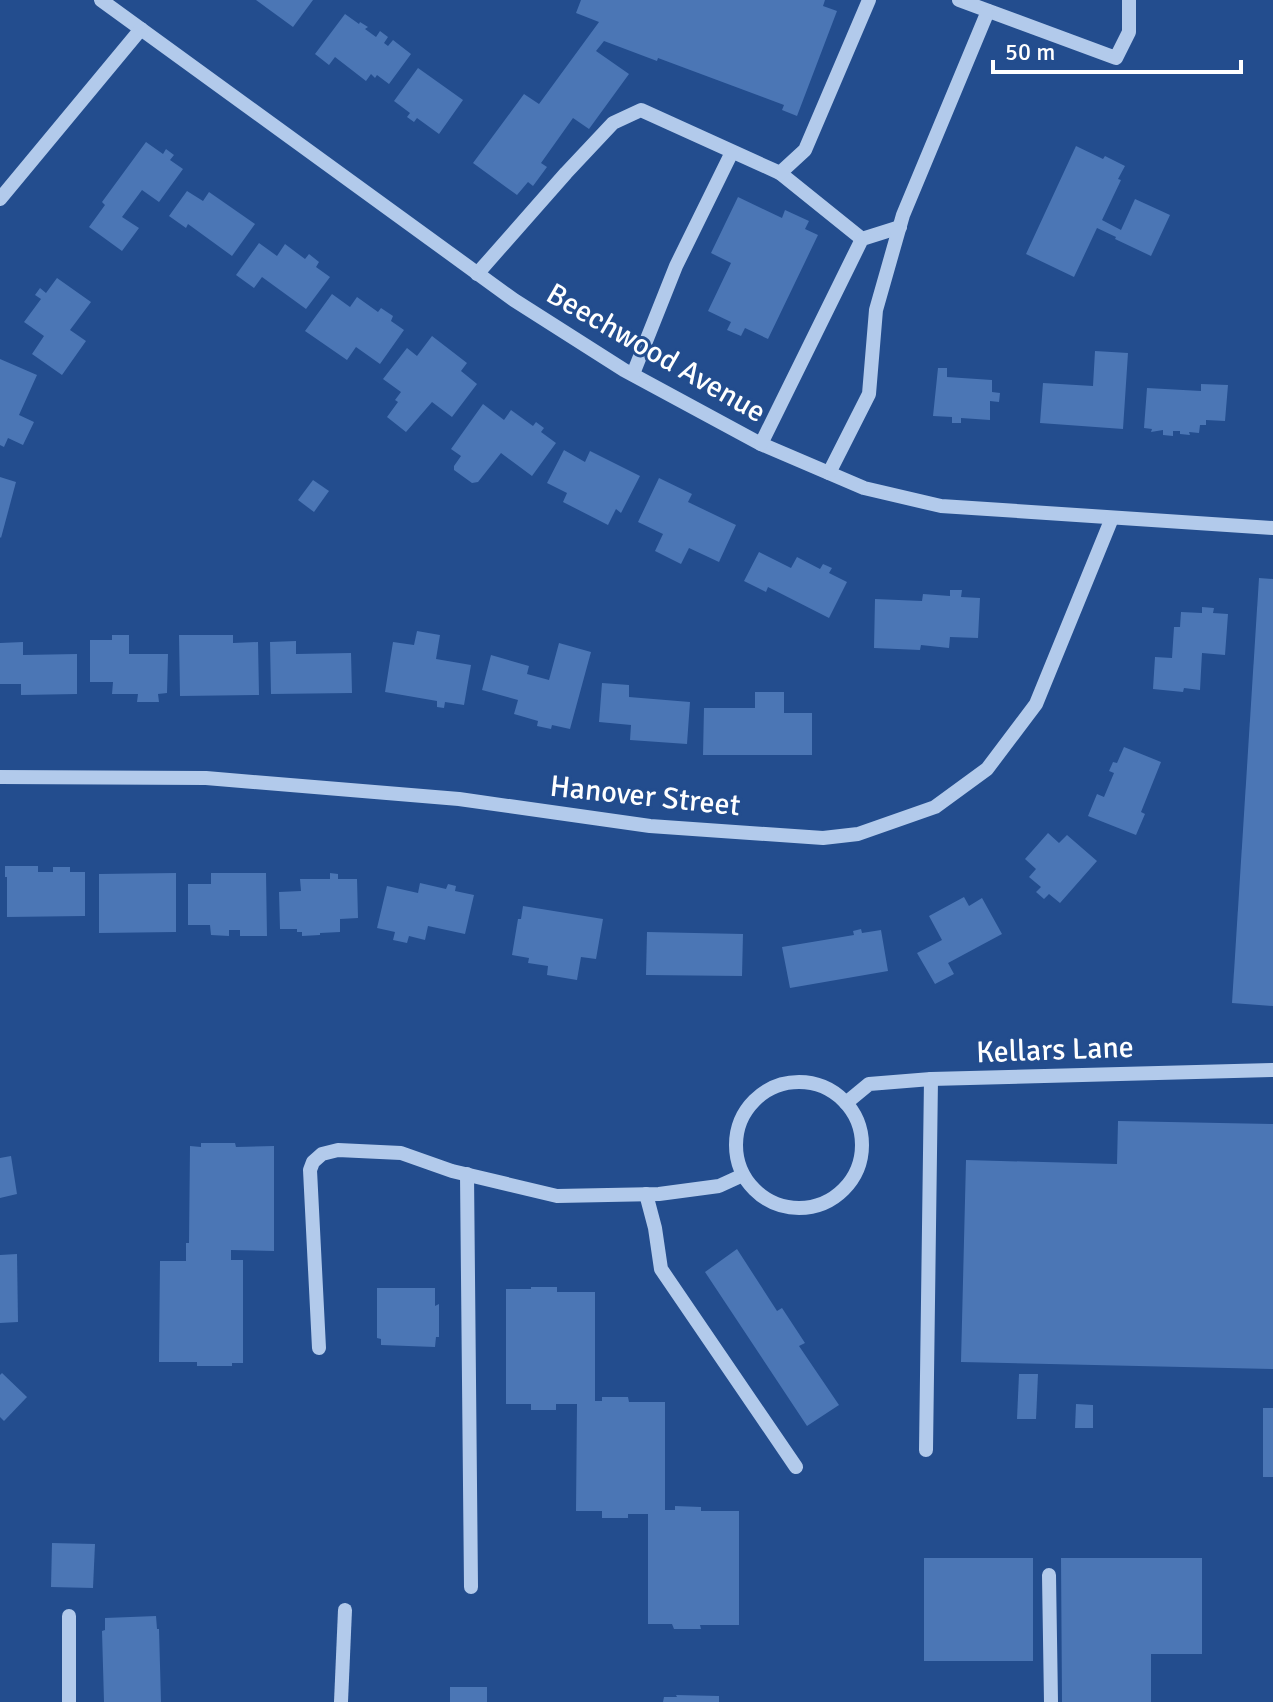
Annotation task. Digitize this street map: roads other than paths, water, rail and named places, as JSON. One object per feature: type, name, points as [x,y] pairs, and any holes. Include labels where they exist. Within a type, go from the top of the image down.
[{"type":"street","name":"Beechwood Avenue","points":[[101,0],[514,300],[633,374],[761,444],[864,488],[941,506],[1273,528]]},
{"type":"street","points":[[780,173],[805,150],[869,0]]},
{"type":"street","points":[[959,0],[1116,58],[1129,32],[1129,0]]},
{"type":"street","points":[[829,473],[869,394],[876,310],[903,215],[988,11]]},
{"type":"street","points":[[0,199],[141,29]]},
{"type":"street","points":[[477,274],[613,123],[641,110],[780,173],[862,239]]},
{"type":"street","points":[[633,374],[676,266],[732,152]]},
{"type":"street","points":[[761,444],[862,239],[900,227]]},
{"type":"street","name":"Hanover Street","points":[[0,777],[206,778],[459,799],[650,826],[823,838],[858,834],[935,807],[987,769],[1036,704],[1112,518]]},
{"type":"street","name":"Kellars Lane","points":[[846,1103],[869,1084],[931,1079],[1273,1070]]},
{"type":"street","points":[[926,1450],[931,1079]]},
{"type":"street","points":[[791,1082],[811,1083],[830,1090],[846,1103],[857,1122],[862,1142],[859,1164],[850,1183],[834,1198],[814,1207],[793,1208],[772,1203],[756,1191],[743,1175],[736,1156],[736,1135],[742,1116],[754,1099],[771,1088],[791,1082]]},
{"type":"street","points":[[319,1348],[310,1170],[322,1154],[338,1150],[401,1153],[467,1174],[557,1196],[646,1194],[719,1186],[743,1175]]},
{"type":"street","points":[[467,1174],[471,1587]]},
{"type":"street","points":[[646,1194],[661,1269],[796,1467]]},
{"type":"street","points":[[1049,1575],[1051,1702]]},
{"type":"street","points":[[341,1702],[345,1610]]},
{"type":"street","points":[[69,1616],[69,1702]]}]
